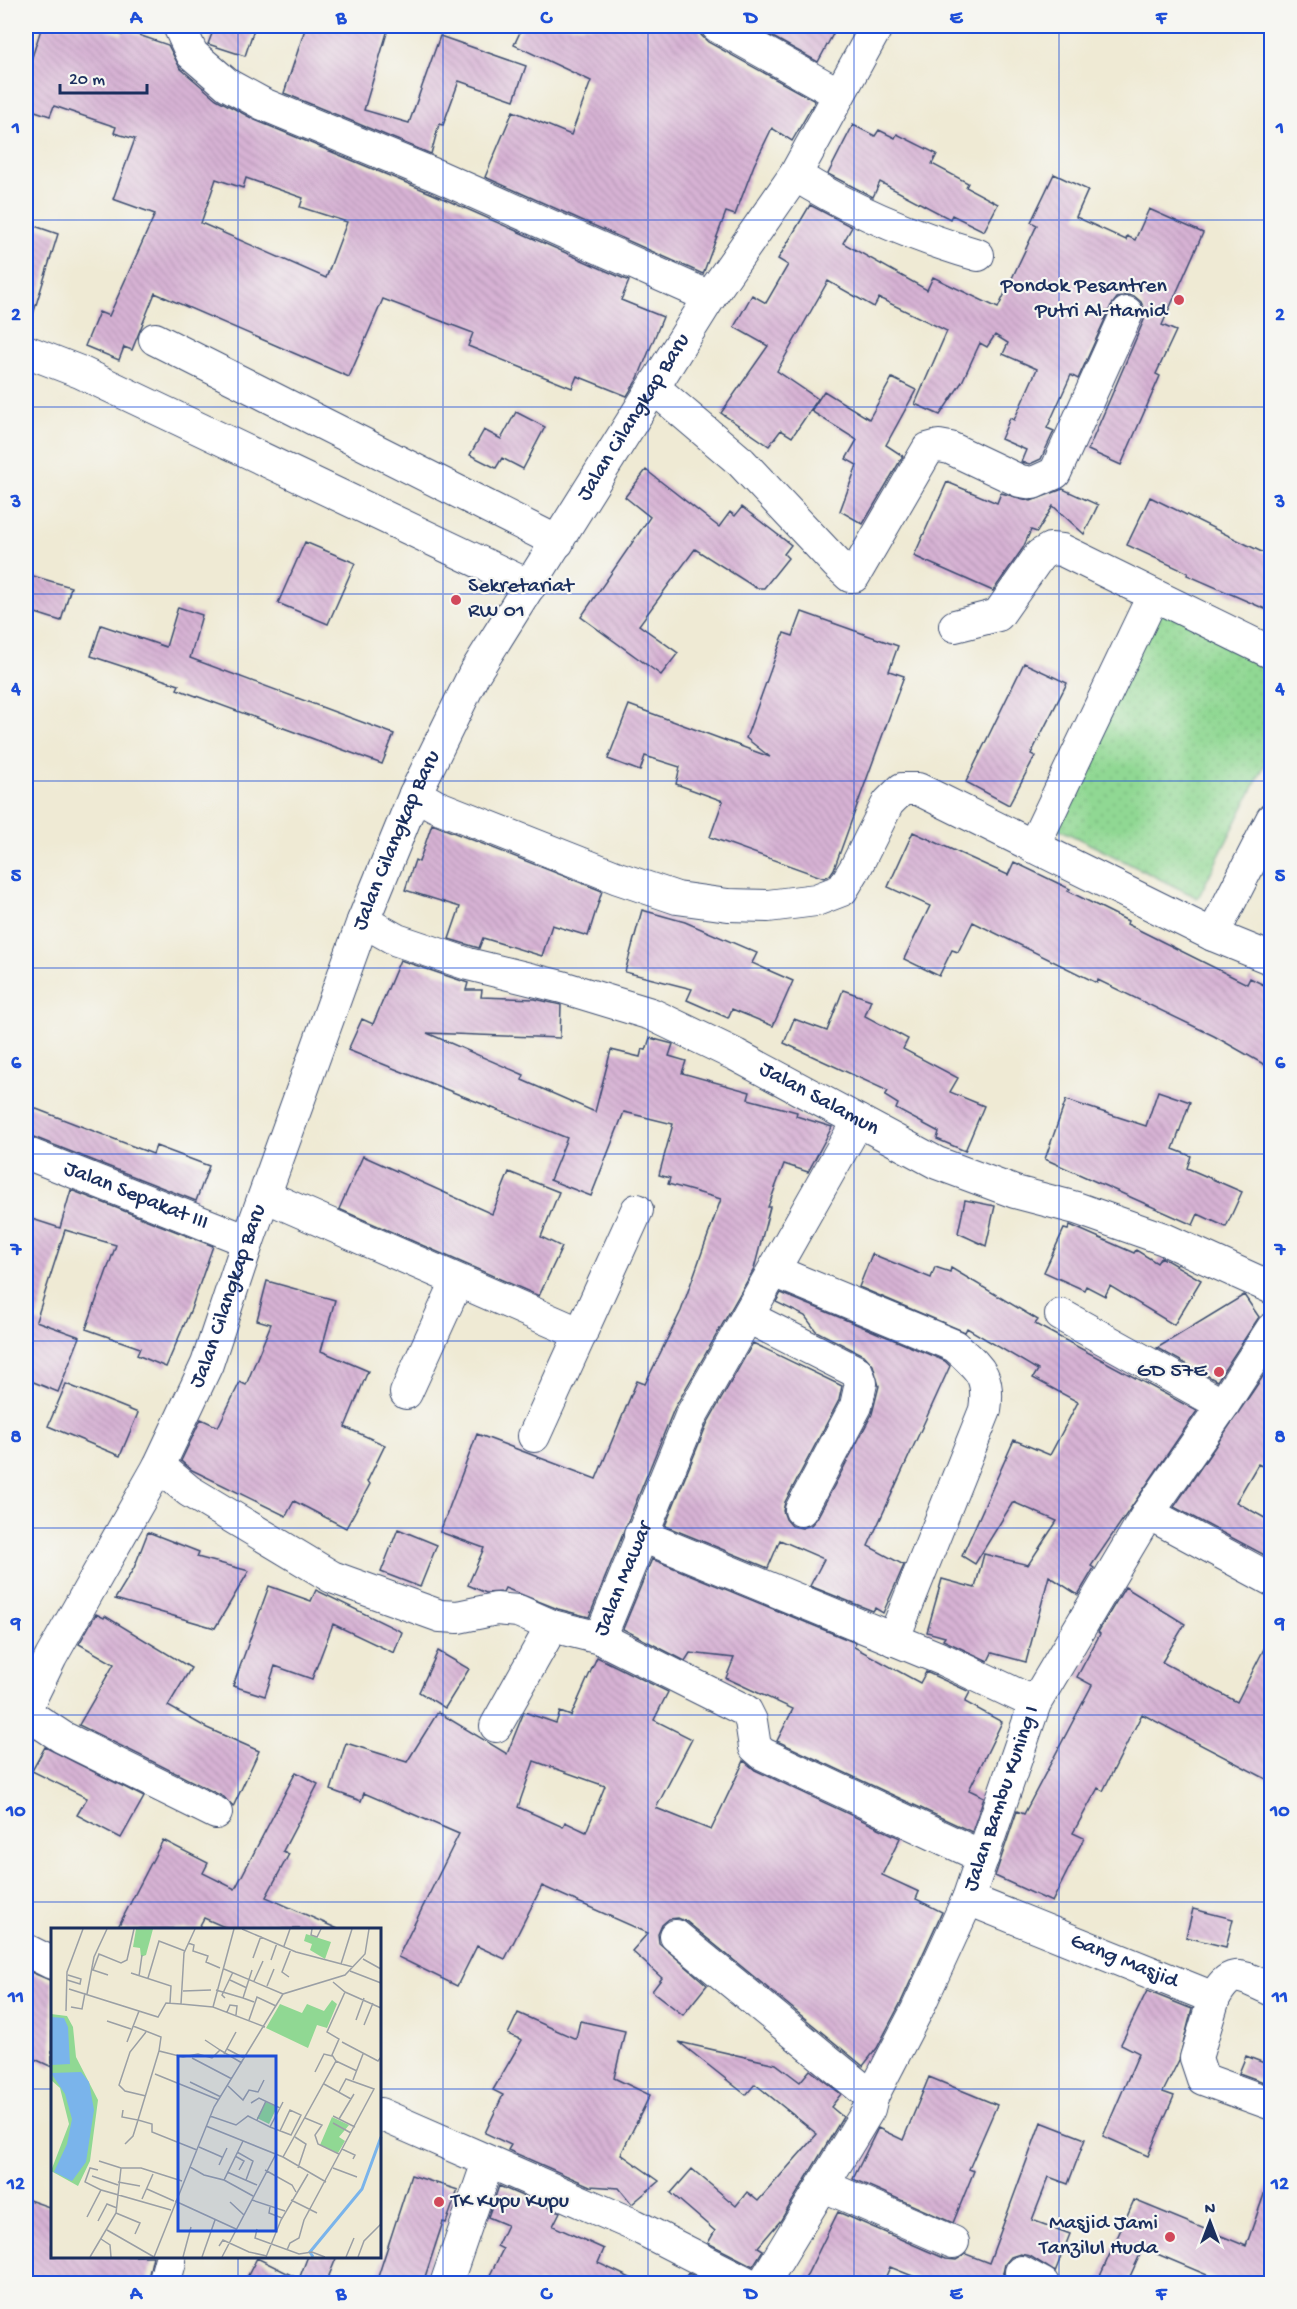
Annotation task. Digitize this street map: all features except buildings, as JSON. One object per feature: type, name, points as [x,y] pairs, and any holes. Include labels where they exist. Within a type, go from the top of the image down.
[{"type":"street","points":[[179,26],[192,54],[228,85],[263,104],[440,177],[710,297]]},
{"type":"street","points":[[717,26],[839,94]]},
{"type":"street","name":"Jalan Cilangkap Baru","points":[[26,1708],[38,1656],[159,1466],[207,1364],[248,1241],[363,921],[415,794],[474,674],[710,297],[795,175],[874,26]]},
{"type":"street","points":[[795,175],[829,196],[893,226],[978,255]]},
{"type":"street","points":[[654,388],[741,462],[837,564],[850,576],[854,576],[928,448],[939,446],[950,448],[1020,481],[1033,483],[1054,473],[1127,313]]},
{"type":"street","points":[[155,339],[558,542]]},
{"type":"street","points":[[26,351],[80,372],[530,586]]},
{"type":"street","points":[[955,626],[986,620],[998,615],[1040,555],[1050,549],[1062,550],[1272,653]]},
{"type":"street","points":[[1033,847],[1153,596]]},
{"type":"street","points":[[415,794],[436,806],[618,878],[677,898],[768,906],[816,900],[842,890],[888,803],[902,789],[918,789],[1213,934],[1272,959]]},
{"type":"street","points":[[1213,934],[1272,819]]},
{"type":"street","name":"Jalan Salamun","points":[[363,921],[397,940],[468,964],[562,987],[651,1014],[937,1163],[1015,1192],[1076,1208],[1164,1239],[1272,1288]]},
{"type":"street","name":"Jalan Mawar","points":[[159,1466],[189,1491],[332,1576],[440,1616],[458,1617],[496,1609],[518,1611],[552,1626],[600,1638],[640,1535],[691,1416],[858,1121]]},
{"type":"street","name":"Jalan Sepakat III","points":[[26,1153],[248,1241]]},
{"type":"street","points":[[263,1201],[454,1288],[579,1338]]},
{"type":"street","points":[[263,1201],[579,1338]]},
{"type":"street","points":[[534,1436],[638,1210]]},
{"type":"street","points":[[774,1271],[956,1346],[977,1366],[988,1386],[985,1410],[893,1640]]},
{"type":"street","points":[[406,1394],[454,1288]]},
{"type":"street","points":[[1061,1315],[1223,1405]]},
{"type":"street","points":[[748,1317],[857,1372],[861,1383],[856,1407],[801,1510]]},
{"type":"street","name":"Jalan Bambu Kuning I","points":[[762,2283],[824,2186],[869,2109],[872,2097],[917,2010],[968,1899],[1035,1703],[1148,1513],[1223,1405],[1272,1329]]},
{"type":"street","points":[[1148,1513],[1272,1580]]},
{"type":"street","points":[[640,1535],[944,1660],[1035,1703]]},
{"type":"street","points":[[496,1726],[552,1626]]},
{"type":"street","points":[[600,1638],[746,1711],[752,1721],[755,1747],[763,1754],[982,1857]]},
{"type":"street","points":[[26,1713],[62,1737],[216,1813]]},
{"type":"street","name":"Gang Masjid","points":[[968,1899],[1215,1998]]},
{"type":"street","points":[[676,1936],[872,2097]]},
{"type":"street","points":[[26,1950],[51,1963]]},
{"type":"street","points":[[1272,1990],[1241,1977],[1231,1976],[1224,1981],[1215,1998],[1196,2058],[1203,2079],[1272,2104]]},
{"type":"street","points":[[381,2114],[634,2225],[749,2283]]},
{"type":"street","points":[[446,2283],[488,2163]]},
{"type":"street","points":[[824,2186],[953,2242]]},
{"type":"green space","points":[[1153,601],[1271,660],[1271,752],[1198,898],[1041,820]]},
{"type":"place","name":"Pondok Pesantren Putri Al-Hamid","points":[[1179,300]]},
{"type":"place","name":"Sekretariat RW 01","points":[[456,600]]},
{"type":"place","name":"GD 57E","points":[[1219,1372]]},
{"type":"place","name":"TK Kupu Kupu","points":[[439,2202]]},
{"type":"place","name":"Masjid Jami Tanzilul Huda","points":[[1170,2237]]}]
